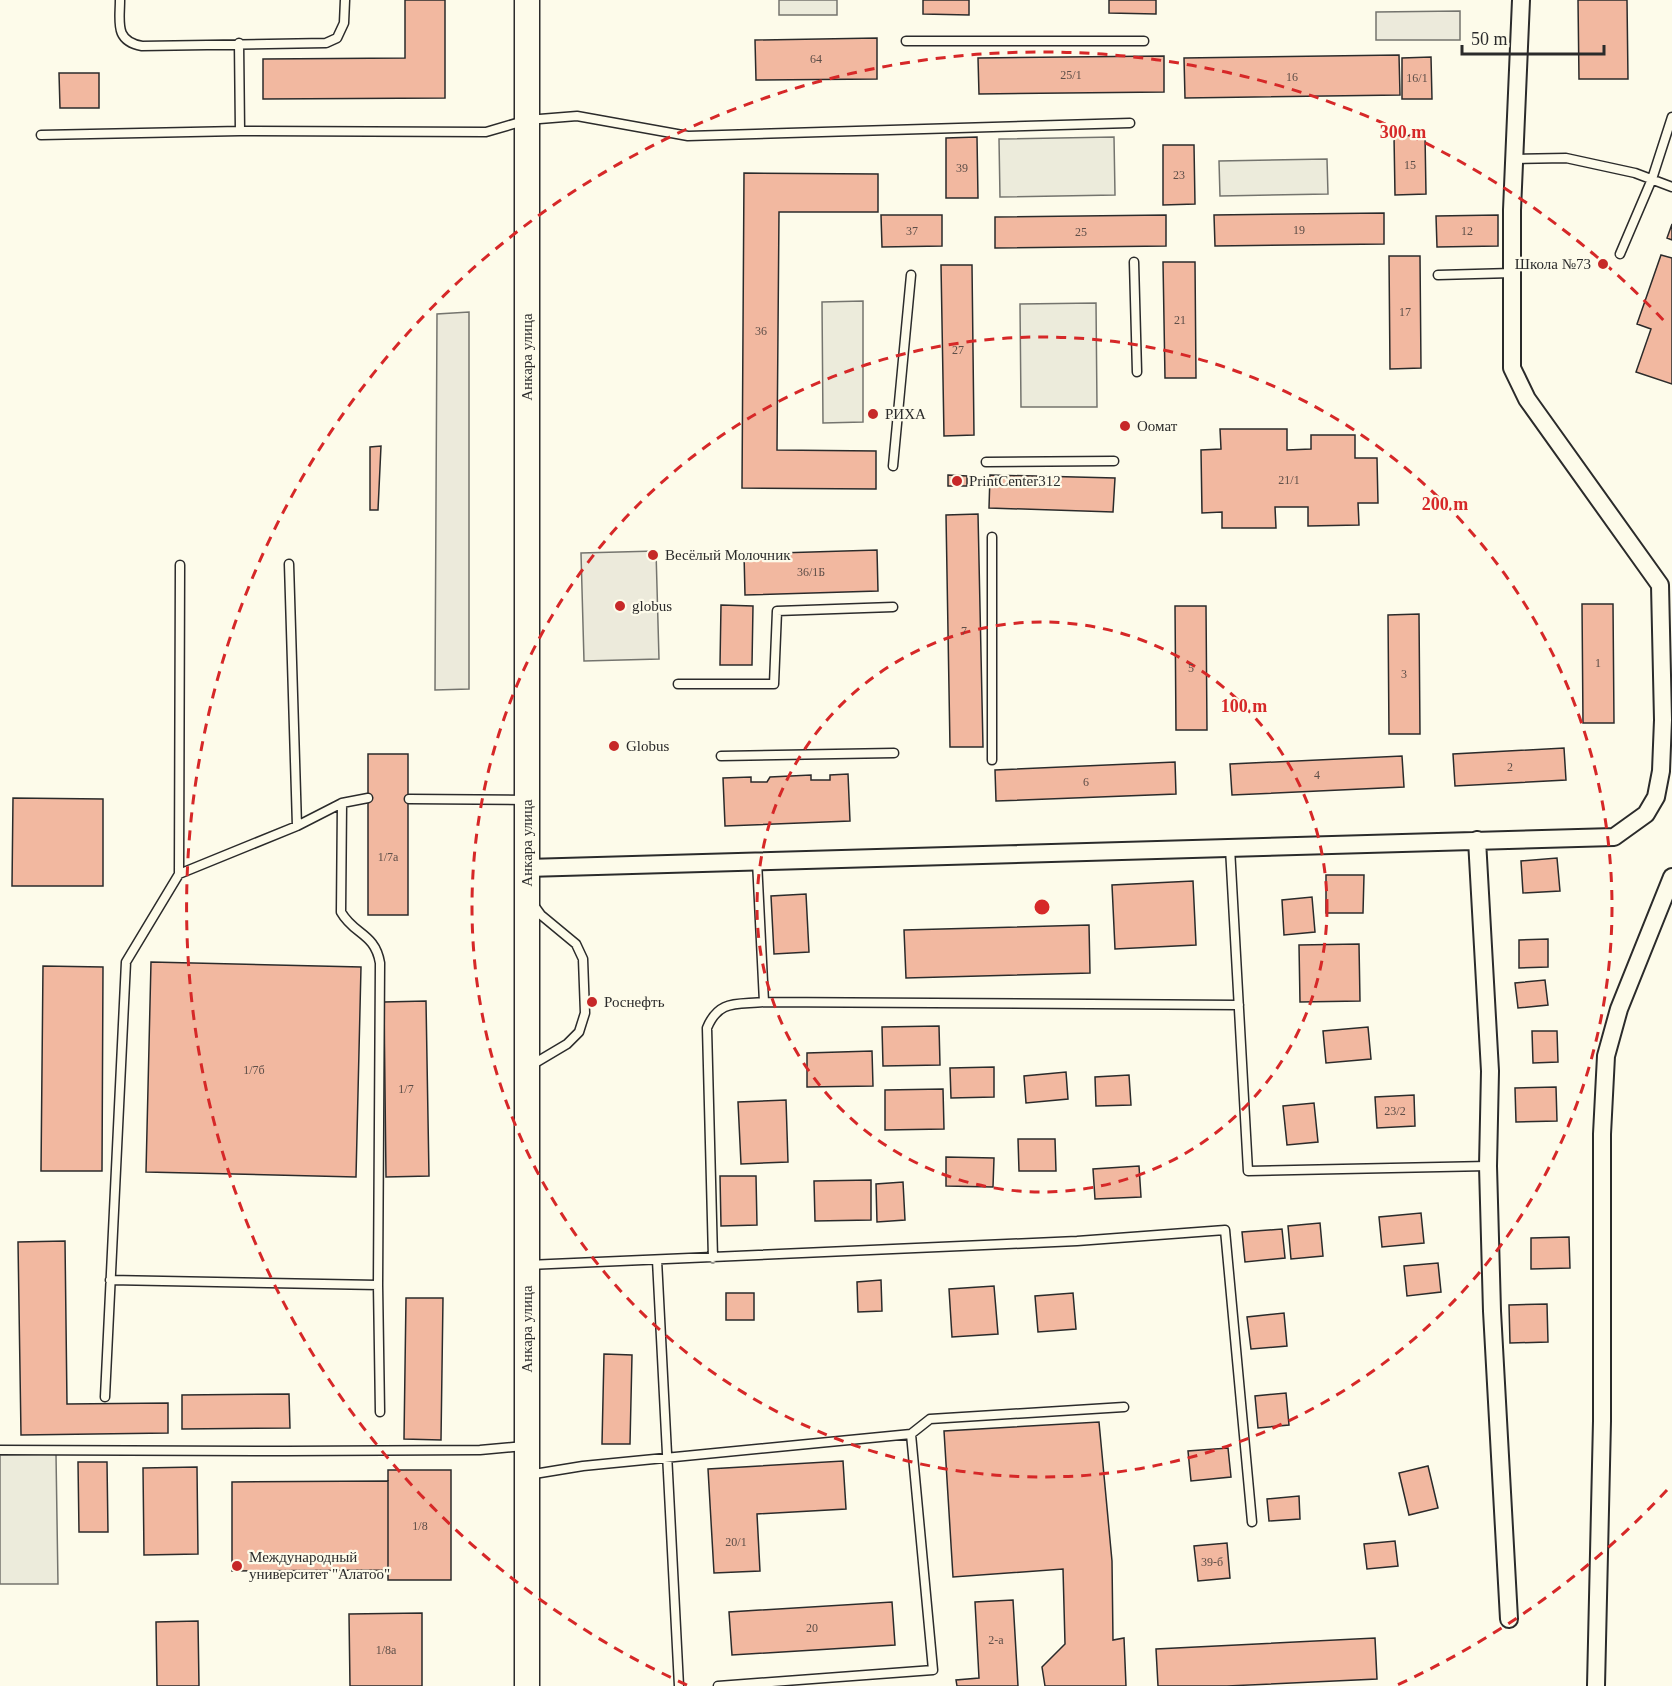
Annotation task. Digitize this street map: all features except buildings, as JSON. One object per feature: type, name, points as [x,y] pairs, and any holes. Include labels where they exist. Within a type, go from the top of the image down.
[{"type":"main road","name":"Анкара улица","points":[[527,0],[527,1686]]},
{"type":"street","points":[[527,878],[757,861],[1614,837],[1646,814],[1656,797],[1661,771],[1663,720],[1660,585],[1527,399],[1512,368],[1513,159],[1521,0]]},
{"type":"street","points":[[1477,840],[1490,1071],[1488,1166],[1492,1311],[1509,1618]]},
{"type":"street","points":[[1596,1686],[1602,1422],[1602,1134],[1606,1056],[1619,1009],[1672,877]]},
{"type":"lane","points":[[120,0],[119,31],[134,45],[326,43],[337,38],[344,24],[345,0]]},
{"type":"lane","points":[[906,41],[1144,41]]},
{"type":"lane","points":[[239,44],[240,131]]},
{"type":"lane","points":[[41,135],[240,131],[486,132],[527,120],[577,116],[688,136],[1130,123]]},
{"type":"lane","points":[[1620,254],[1652,179],[1672,117]]},
{"type":"lane","points":[[1513,159],[1566,158],[1635,173],[1672,187]]},
{"type":"lane","points":[[1134,262],[1137,372]]},
{"type":"lane","points":[[1438,275],[1512,273]]},
{"type":"lane","points":[[893,466],[911,275]]},
{"type":"lane","points":[[986,462],[1114,461]]},
{"type":"lane","points":[[992,537],[992,760]]},
{"type":"lane","points":[[289,564],[297,825]]},
{"type":"lane","points":[[105,1397],[124,969],[179,874],[180,565]]},
{"type":"lane","points":[[678,684],[774,684],[777,612],[893,607]]},
{"type":"lane","points":[[721,756],[894,753]]},
{"type":"lane","points":[[179,874],[297,825],[342,803],[368,798]]},
{"type":"lane","points":[[409,799],[527,800]]},
{"type":"lane","points":[[342,803],[341,912],[345,919],[372,942],[378,952],[380,963],[378,1285],[380,1412]]},
{"type":"lane","points":[[1230,848],[1248,1171],[1488,1166]]},
{"type":"lane","points":[[757,861],[764,1002]]},
{"type":"lane","points":[[527,878],[533,903],[541,915],[576,944],[583,959],[585,1013],[579,1032],[567,1044],[527,1067]]},
{"type":"lane","points":[[713,1258],[707,1028],[712,1015],[723,1006],[764,1002],[1239,1005]]},
{"type":"lane","points":[[527,1265],[1077,1242],[1225,1230],[1252,1522]]},
{"type":"lane","points":[[657,1260],[679,1686]]},
{"type":"lane","points":[[110,1280],[378,1285]]},
{"type":"lane","points":[[527,1475],[583,1466],[911,1434],[930,1419],[1124,1407]]},
{"type":"lane","points":[[718,1686],[933,1670],[911,1434]]},
{"type":"lane","points":[[0,1450],[298,1451],[480,1449],[527,1445]]},
{"type":"shaded area","points":[[779,0],[837,0],[837,15],[779,15]]},
{"type":"shaded area","points":[[1460,11],[1460,40],[1376,40],[1376,12]]},
{"type":"shaded area","points":[[1114,137],[1115,195],[1000,197],[999,139]]},
{"type":"shaded area","points":[[1327,159],[1328,194],[1220,196],[1219,161]]},
{"type":"shaded area","points":[[863,301],[863,422],[823,423],[822,302]]},
{"type":"shaded area","points":[[1096,303],[1097,407],[1021,407],[1020,304]]},
{"type":"shaded area","points":[[469,312],[469,689],[435,690],[437,314]]},
{"type":"shaded area","name":"globus","points":[[656,551],[659,659],[584,661],[581,553]]},
{"type":"shaded area","points":[[56,1454],[58,1584],[0,1584],[0,1455]]},
{"type":"place","name":"Школа №73","points":[[1603,264]]},
{"type":"place","name":"РИХА","points":[[873,414]]},
{"type":"place","name":"Оомат","points":[[1125,426]]},
{"type":"place","name":"PrintCenter312","points":[[957,481]]},
{"type":"place","name":"Весёлый Молочник","points":[[653,555]]},
{"type":"place","name":"globus","points":[[620,606]]},
{"type":"place","name":"Globus","points":[[614,746]]},
{"type":"place","name":"Роснефть","points":[[592,1002]]},
{"type":"place","name":"Международный университет \"Алатоо\"","points":[[237,1566]]}]
